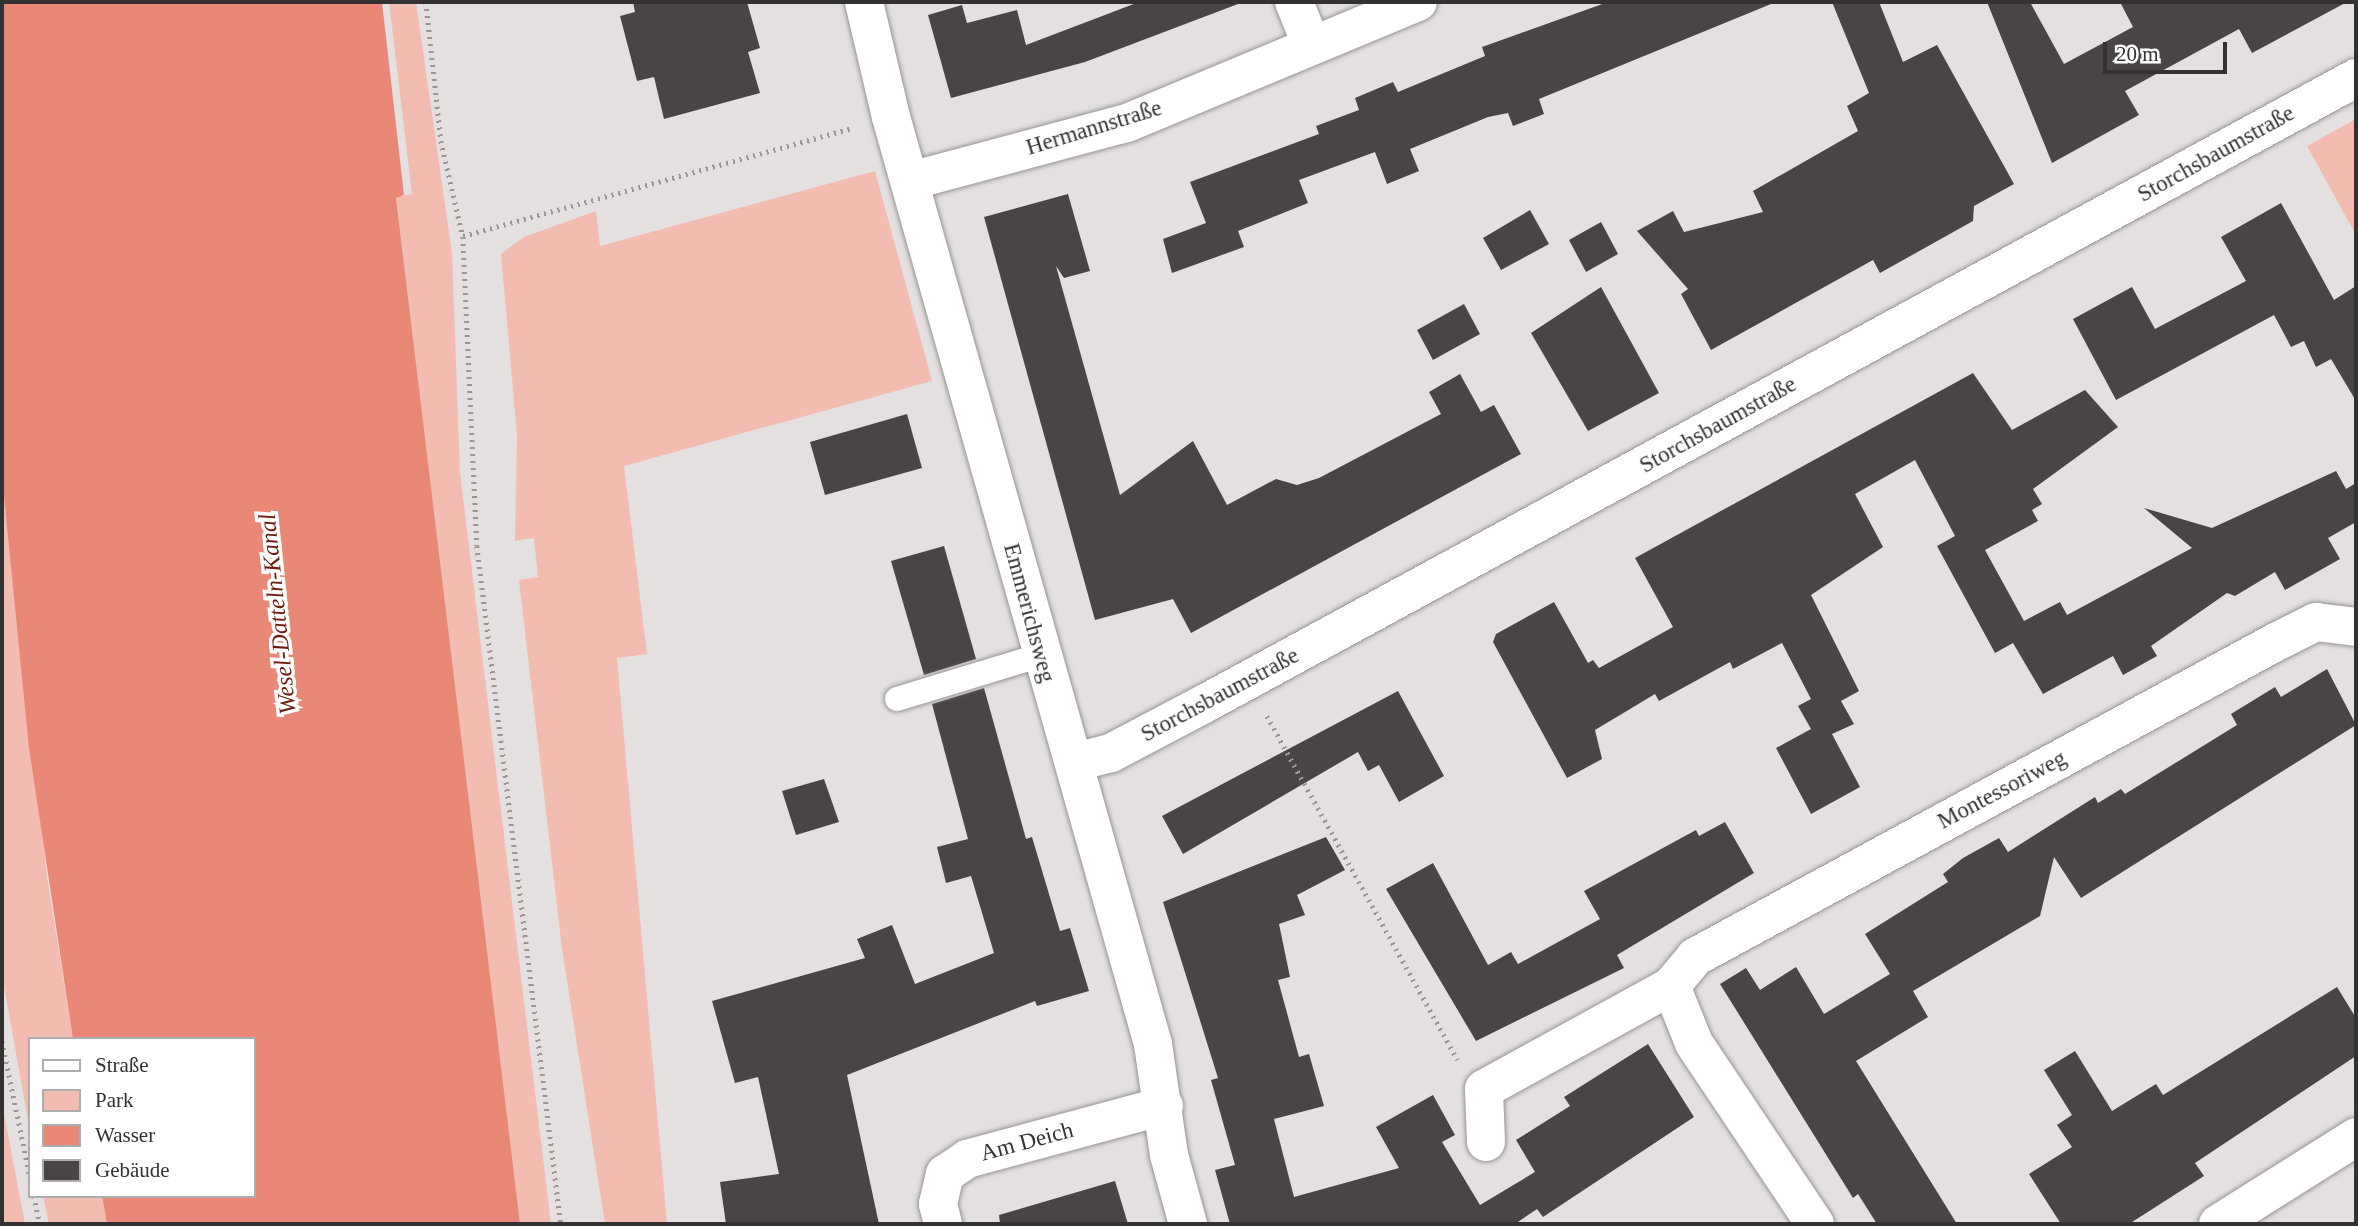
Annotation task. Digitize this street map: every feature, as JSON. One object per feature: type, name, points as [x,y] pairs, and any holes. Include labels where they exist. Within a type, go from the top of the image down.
[{"type":"street","name":"Emmerichsweg","points":[[864,2],[891,117],[1041,655],[1075,762],[1086,820],[1153,1044],[1188,1224]]},
{"type":"street","points":[[1294,2],[1311,44]]},
{"type":"street","name":"Hermannstraße","points":[[910,181],[1127,123],[1311,44],[1418,2]]},
{"type":"street","name":"Storchsbaumstraße","points":[[1075,762],[1111,753],[1250,680],[2356,78]]},
{"type":"street","name":"Montessoriweg","points":[[1484,1089],[1671,986],[1695,957],[2316,622],[2353,617]]},
{"type":"street","points":[[1671,986],[1695,1042],[1815,1224]]},
{"type":"street","points":[[1484,1089],[1486,1142]]},
{"type":"street","name":"Am Deich","points":[[943,1224],[938,1204],[945,1174],[967,1159],[1164,1106]]},
{"type":"street","points":[[2218,1224],[2356,1137]]},
{"type":"lane","points":[[897,699],[1041,655]]},
{"type":"path","points":[[426,2],[441,141],[463,237],[477,546],[561,1224]]},
{"type":"path","points":[[463,237],[891,117]]},
{"type":"path","points":[[1250,680],[1463,1070],[1484,1089]]},
{"type":"path","points":[[2,1041],[28,1166]]},
{"type":"path","points":[[34,1198],[40,1224]]},
{"type":"green space","points":[[389,2],[416,2],[452,253],[460,472],[551,1224],[520,1224],[509,1152],[396,197],[412,194]]},
{"type":"green space","points":[[2356,119],[2356,235],[2307,146]]},
{"type":"green space","points":[[875,171],[932,381],[624,466],[647,654],[617,658],[667,1224],[605,1224],[562,949],[519,580],[538,577],[534,538],[515,541],[517,435],[501,254],[524,237],[596,211],[600,246]]},
{"type":"green space","points":[[2,476],[47,877],[73,1037],[28,1037],[28,1120],[2,975]]},
{"type":"green space","points":[[2,1103],[25,1224],[2,1224]]},
{"type":"green space","points":[[43,1198],[102,1198],[107,1224],[49,1224]]},
{"type":"water","name":"Wesel-Datteln-Kanal","points":[[2,2],[382,2],[404,195],[396,198],[520,1224],[107,1224],[102,1198],[256,1198],[256,1037],[73,1037],[29,748],[2,476]]},
{"type":"building","points":[[633,2],[747,2],[760,48],[748,52],[760,93],[664,119],[654,77],[637,81],[620,16],[635,12]]},
{"type":"building","points":[[1139,2],[1238,4],[1085,62],[951,98],[928,15],[962,5],[967,23],[1017,10],[1026,45]]},
{"type":"building","points":[[1608,2],[1776,2],[1539,99],[1544,114],[1513,126],[1508,113],[1488,117],[1410,149],[1419,171],[1387,184],[1375,152],[1299,180],[1308,203],[1238,231],[1244,247],[1172,273],[1163,239],[1206,223],[1190,182],[1319,134],[1316,126],[1359,110],[1355,98],[1393,82],[1398,92],[1485,56],[1482,47]]},
{"type":"building","points":[[1832,2],[1879,2],[1903,62],[1937,45],[2014,184],[1974,206],[1973,221],[1880,273],[1873,260],[1711,350],[1681,294],[1688,289],[1637,231],[1673,211],[1684,232],[1763,212],[1753,191],[1858,131],[1847,106],[1869,93]]},
{"type":"building","points":[[1987,2],[2030,2],[2064,64],[2133,27],[2120,2],[2347,2],[2252,53],[2239,29],[2125,91],[2139,115],[2052,163]]},
{"type":"building","points":[[1068,194],[1090,271],[1064,278],[1056,266],[1120,495],[1193,441],[1227,505],[1276,479],[1297,485],[1319,478],[1441,414],[1429,392],[1460,374],[1481,412],[1494,405],[1521,454],[1191,633],[1173,599],[1095,620],[984,217]]},
{"type":"building","points":[[2281,203],[2334,300],[2356,286],[2356,401],[2331,359],[2316,367],[2304,341],[2291,347],[2274,315],[2116,400],[2073,319],[2132,287],[2155,329],[2246,281],[2221,237]]},
{"type":"building","points":[[1530,210],[1549,244],[1501,270],[1483,238]]},
{"type":"building","points":[[1601,222],[1618,254],[1586,272],[1569,240]]},
{"type":"building","points":[[1601,287],[1659,393],[1588,431],[1531,333]]},
{"type":"building","points":[[1464,304],[1480,334],[1433,360],[1417,330]]},
{"type":"building","points":[[1973,373],[2012,430],[2085,390],[2118,427],[2033,489],[2042,504],[2032,510],[2038,521],[1985,550],[2024,621],[2060,602],[2067,615],[2192,548],[2144,508],[2212,528],[2336,471],[2346,489],[2356,483],[2356,522],[2328,538],[2340,559],[2285,590],[2275,572],[2235,596],[2227,593],[2151,646],[2157,656],[2123,675],[2113,656],[2043,694],[2013,643],[1995,653],[1937,546],[1955,536],[1915,460],[1855,494],[1883,547],[1811,595],[1859,691],[1841,701],[1854,724],[1832,734],[1860,787],[1811,814],[1776,748],[1811,729],[1798,706],[1811,699],[1782,643],[1733,669],[1730,662],[1659,701],[1655,694],[1595,730],[1602,759],[1567,778],[1493,642],[1496,634],[1554,602],[1588,663],[1593,660],[1599,668],[1673,627],[1635,558]]},
{"type":"building","points":[[907,414],[922,468],[825,495],[810,442]]},
{"type":"building","points":[[944,546],[976,659],[924,675],[891,561]]},
{"type":"building","points":[[2327,669],[2356,725],[2081,898],[2054,857],[2040,916],[1913,991],[1928,1017],[1856,1061],[1957,1224],[1877,1224],[1858,1194],[1853,1198],[1720,984],[1746,968],[1760,990],[1796,967],[1824,1014],[1890,974],[1865,934],[1948,882],[1943,874],[1963,858],[1999,838],[2008,852],[2095,797],[2098,803],[2121,789],[2125,794],[2237,725],[2231,714],[2275,687],[2281,697]]},
{"type":"building","points":[[984,688],[1026,839],[1032,837],[1060,931],[1070,928],[1089,991],[1037,1006],[1035,1001],[847,1075],[879,1224],[726,1224],[720,1182],[779,1174],[758,1077],[735,1083],[712,1001],[865,958],[857,939],[892,925],[915,984],[994,953],[971,876],[946,883],[937,847],[968,839],[932,704]]},
{"type":"building","points":[[1398,691],[1444,776],[1399,802],[1379,765],[1368,771],[1358,752],[1183,854],[1162,816]]},
{"type":"building","points":[[824,779],[839,822],[796,835],[782,791]]},
{"type":"building","points":[[1725,822],[1754,873],[1617,955],[1624,968],[1476,1041],[1386,889],[1433,863],[1488,965],[1511,952],[1518,964],[1600,919],[1584,891],[1696,830],[1699,836]]},
{"type":"building","points":[[1326,837],[1345,870],[1297,895],[1305,915],[1279,924],[1290,977],[1278,980],[1299,1057],[1309,1054],[1324,1106],[1274,1119],[1294,1197],[1399,1168],[1376,1127],[1433,1095],[1455,1135],[1442,1142],[1480,1205],[1535,1172],[1516,1140],[1570,1106],[1564,1097],[1648,1044],[1694,1117],[1543,1217],[1537,1209],[1515,1224],[1230,1224],[1215,1170],[1235,1165],[1211,1080],[1218,1078],[1163,902]]},
{"type":"building","points":[[2337,987],[2356,1018],[2356,1056],[2195,1163],[2204,1176],[2129,1224],[2061,1224],[2029,1174],[2072,1147],[2057,1125],[2072,1115],[2044,1070],[2075,1051],[2112,1111],[2156,1084],[2163,1095]]},
{"type":"building","points":[[1115,1181],[1128,1224],[1000,1224],[999,1215]]}]
